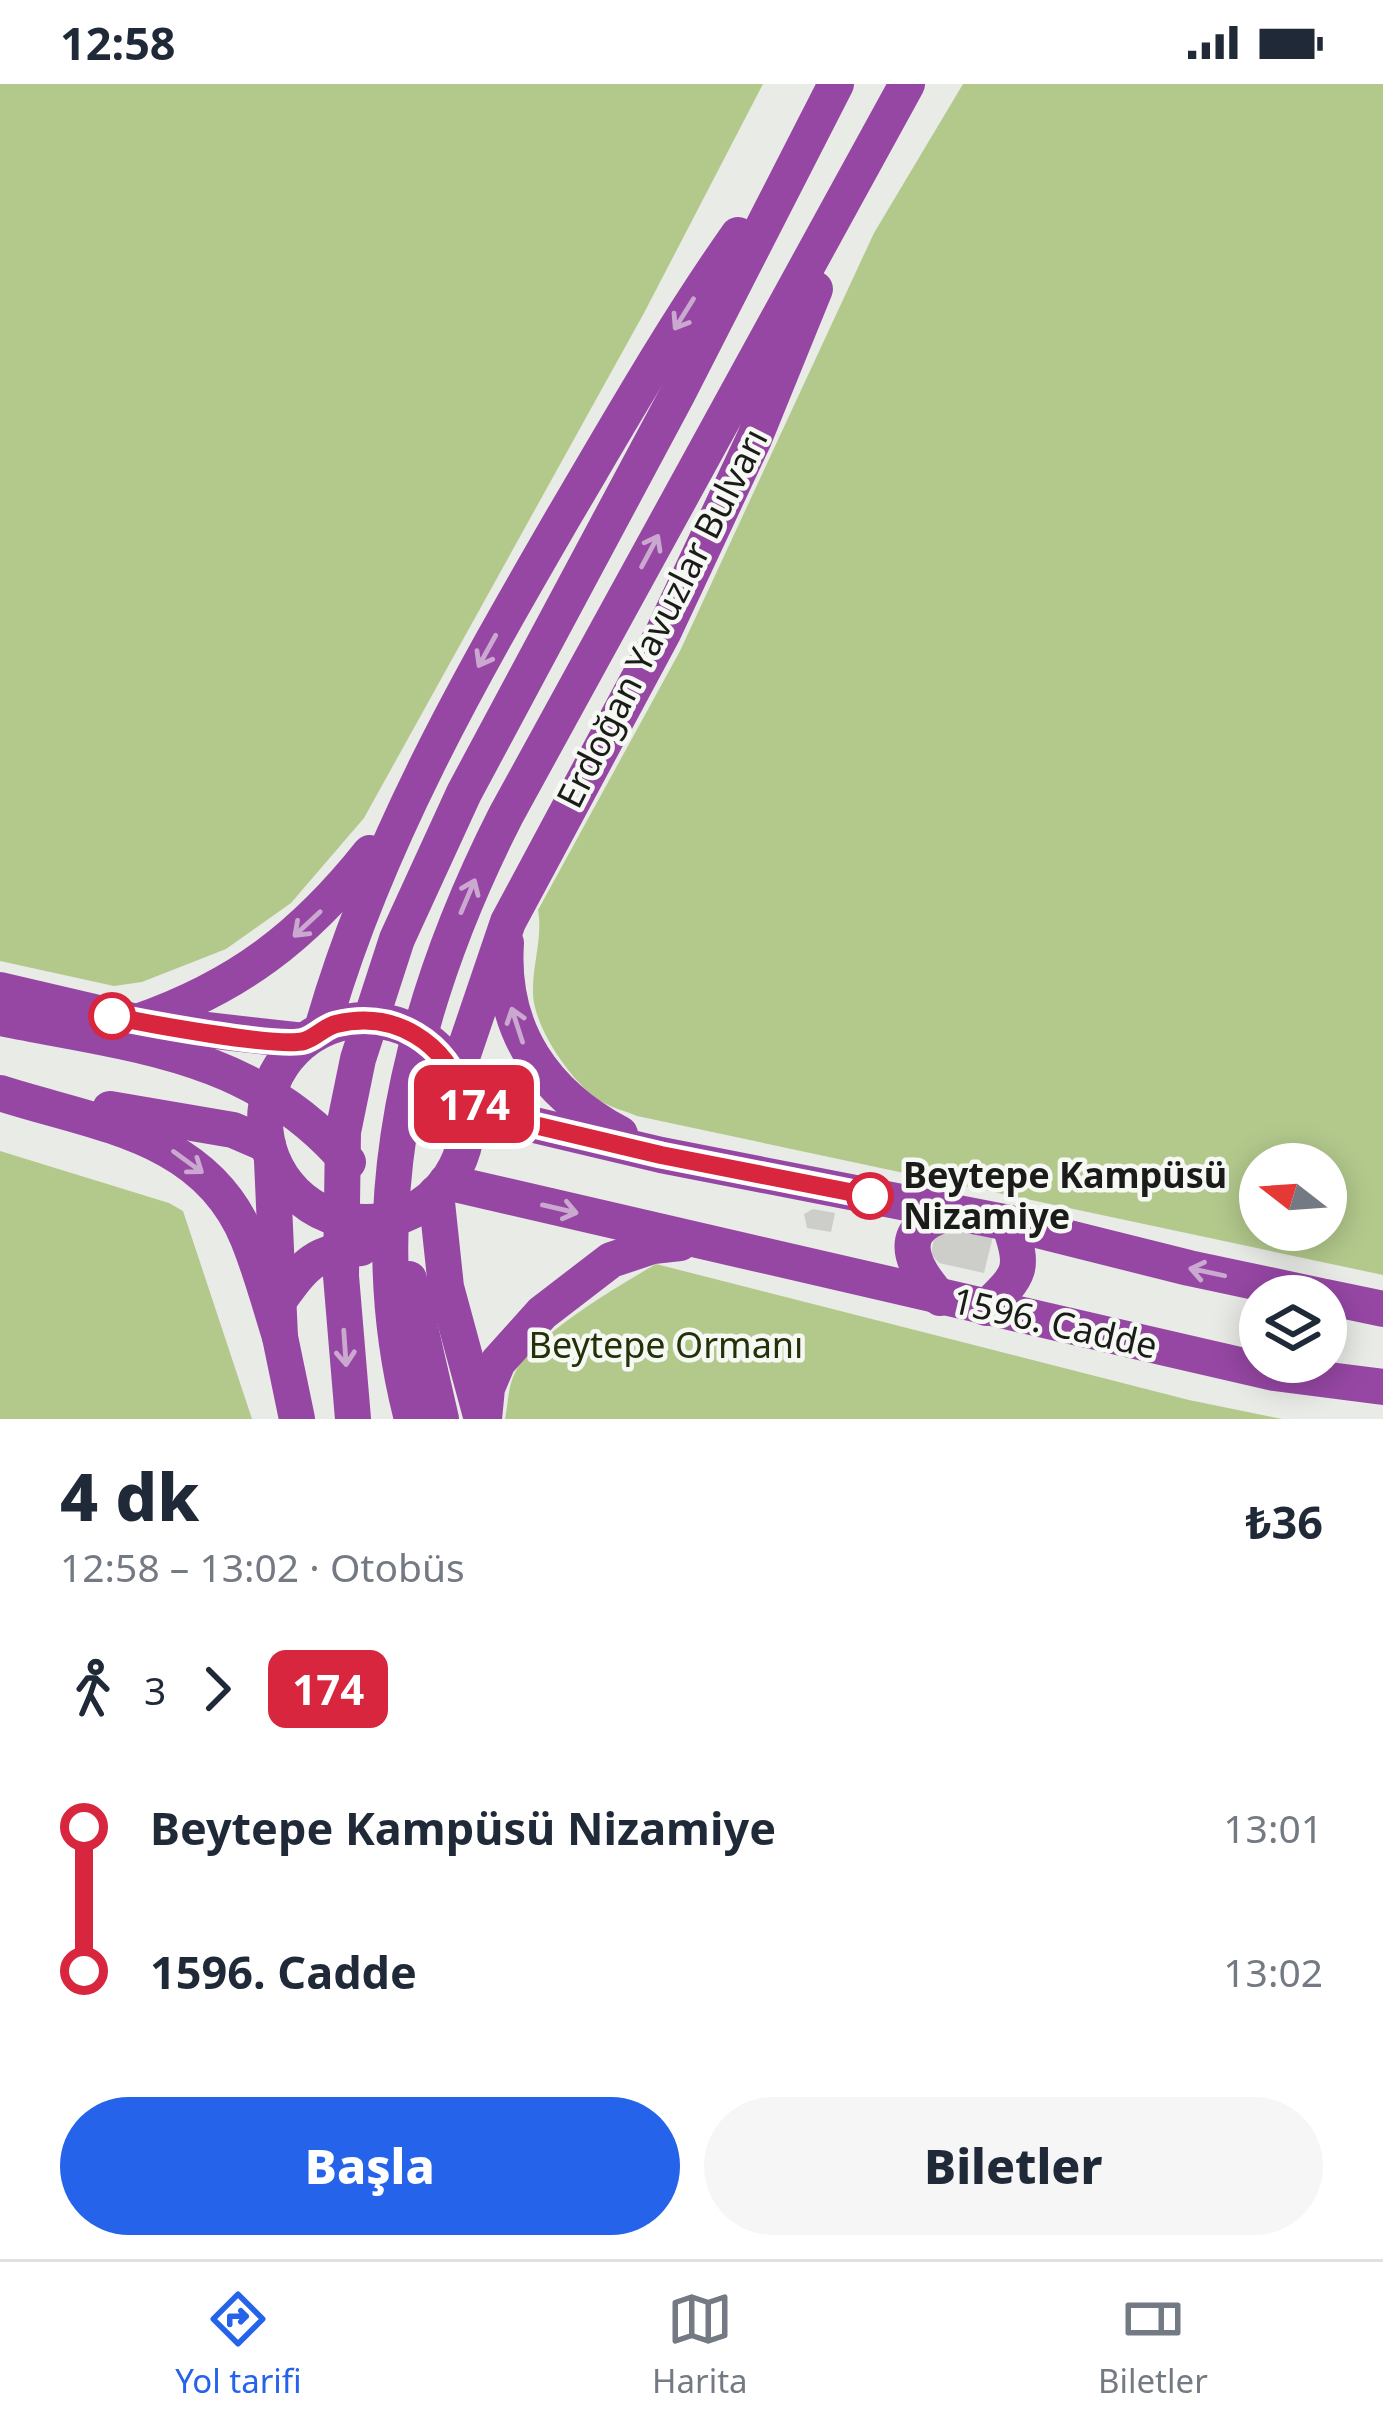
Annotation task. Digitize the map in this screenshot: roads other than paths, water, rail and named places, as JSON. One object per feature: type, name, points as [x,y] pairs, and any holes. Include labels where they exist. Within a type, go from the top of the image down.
[{"type":"main road","points":[[353,1419],[340,1276],[343,1132],[358,1059],[381,985],[414,897],[464,793],[677,395],[836,84]]},
{"type":"main road","name":"Erdoğan Yavuzlar Bulvarı","points":[[412,1419],[402,1380],[390,1278],[396,1137],[427,1005],[466,900],[506,814],[907,84]]},
{"type":"main road","points":[[280,1337],[265,1112],[272,1085],[285,1060],[313,1035],[358,914],[409,803],[522,588],[696,295],[801,151]]},
{"type":"main road","name":"Erdoğan Yavuzlar Bulvarı","points":[[460,1087],[508,922],[629,699],[712,532],[866,159]]},
{"type":"main road","points":[[137,1022],[199,998],[281,947],[328,904],[409,803]]},
{"type":"main road","points":[[508,922],[509,998],[522,1042],[539,1071],[577,1108],[661,1155]]},
{"type":"main road","points":[[0,989],[137,1022],[313,1035],[364,1020],[392,1023],[429,1042],[460,1087],[496,1116],[661,1155],[1009,1223],[1239,1278]]},
{"type":"main road","points":[[0,1018],[204,1061],[292,1107],[350,1164],[393,1231],[414,1293],[441,1419]]},
{"type":"main road","points":[[0,1093],[233,1130],[270,1152],[286,1183],[305,1202],[330,1216],[357,1222],[412,1211],[441,1188],[465,1142],[460,1087]]},
{"type":"main road","points":[[0,1093],[162,1144],[192,1162],[227,1201],[247,1236],[280,1337],[297,1419]]},
{"type":"main road","points":[[441,1188],[446,1287],[483,1419]]},
{"type":"main road","name":"1596. Cadde","points":[[441,1188],[1274,1372],[1383,1388]]},
{"type":"main road","points":[[940,1298],[917,1272],[914,1243],[919,1227],[931,1217],[954,1212]]},
{"type":"main road","points":[[986,1308],[1016,1279],[1021,1258],[1009,1223]]},
{"type":"main road","points":[[483,1419],[487,1388],[498,1362],[542,1313],[611,1260],[653,1246],[694,1241]]},
{"type":"main road","points":[[280,1299],[322,1253],[357,1248],[413,1255],[428,1263],[446,1287]]},
{"type":"main road","points":[[1347,1301],[1383,1309]]},
{"type":"place","name":"Beytepe Kampüsü Nizamiye","points":[[870,1196]]},
{"type":"park label","name":"Beytepe Ormanı","points":[[666,1345]]}]
